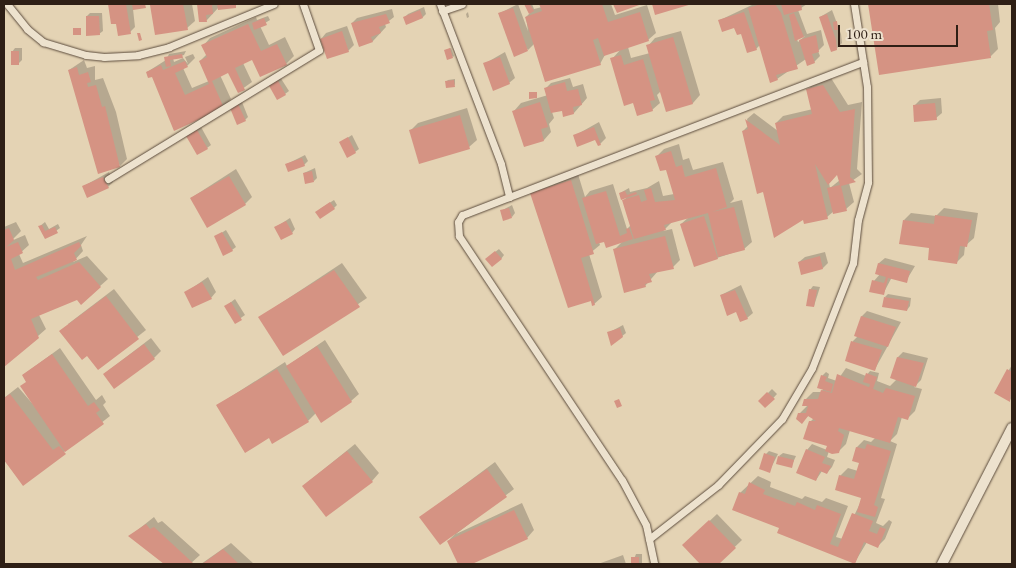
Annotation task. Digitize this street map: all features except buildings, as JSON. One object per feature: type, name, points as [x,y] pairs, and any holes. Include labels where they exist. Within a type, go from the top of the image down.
[{"type":"main road","points":[[942,564],[1012,428]]},
{"type":"street","points":[[7,4],[27,29],[44,42],[86,55],[104,56],[138,55],[170,47],[274,4]]},
{"type":"street","points":[[108,179],[319,50],[303,4]]},
{"type":"street","points":[[462,4],[441,7],[501,164],[509,197]]},
{"type":"street","points":[[649,539],[718,485],[782,419],[812,368],[853,264],[858,220],[868,182],[867,87],[854,4]]},
{"type":"street","points":[[654,564],[646,525],[622,480],[459,236],[458,222],[462,215],[863,62]]}]
